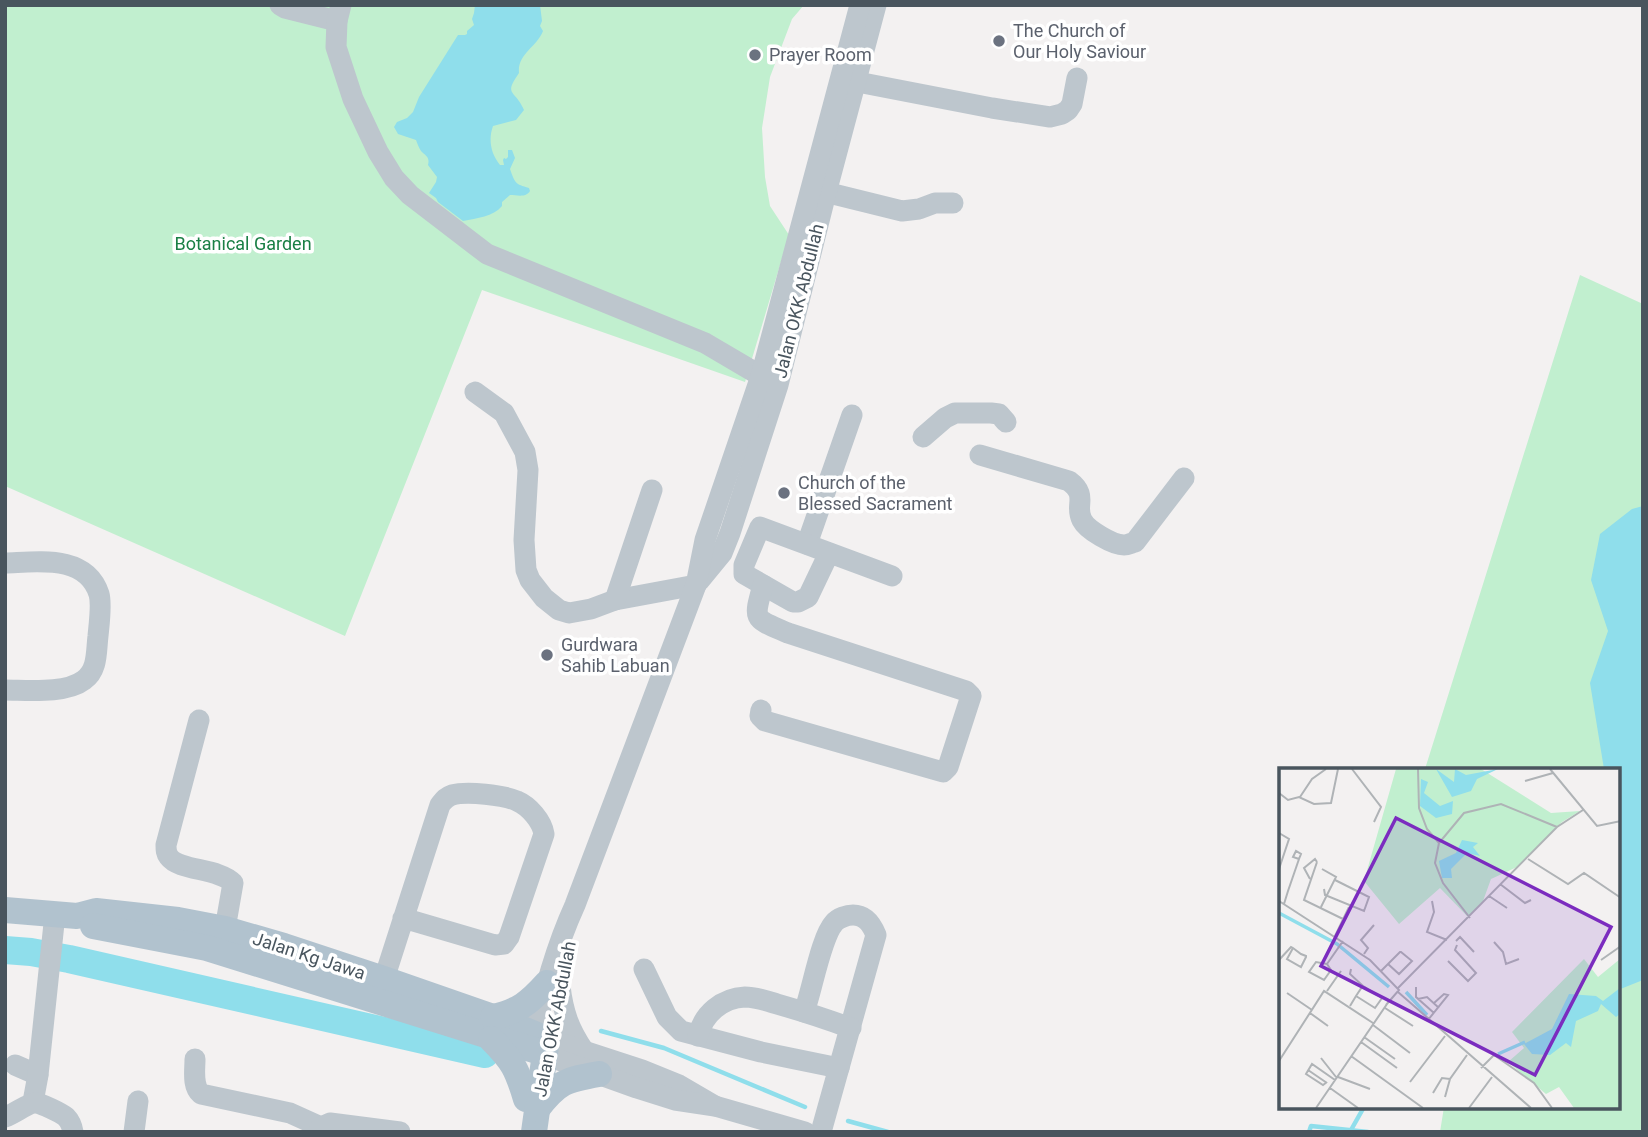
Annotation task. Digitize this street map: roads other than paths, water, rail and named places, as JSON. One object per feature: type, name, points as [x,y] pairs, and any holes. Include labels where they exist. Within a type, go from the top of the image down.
[{"type":"main road","name":"Jalan Kg Jawa","points":[[5,910],[66,915],[96,911],[178,920],[225,929],[384,979],[491,1027],[540,1045]]},
{"type":"main road","name":"Jalan Kg Jawa","points":[[66,915],[96,927],[207,948],[491,1027]]},
{"type":"main road","points":[[553,984],[491,1027],[519,1075],[532,1113],[558,1085],[567,1080],[599,1074]]},
{"type":"main road","name":"Jalan OKK Abdullah","points":[[523,1132],[532,1113],[540,1045]]},
{"type":"street","points":[[280,5],[285,8],[339,13],[336,47],[353,99],[378,152],[394,178],[410,195],[486,254],[705,343],[761,376]]},
{"type":"street","name":"Jalan OKK Abdullah","points":[[721,537],[761,376],[818,190],[847,80],[860,5]]},
{"type":"street","name":"Jalan OKK Abdullah","points":[[847,80],[876,5]]},
{"type":"street","points":[[847,80],[1050,117],[1068,110],[1072,104],[1077,78]]},
{"type":"street","points":[[818,190],[902,211],[935,203],[953,203]]},
{"type":"street","name":"Jalan OKK Abdullah","points":[[540,1045],[561,937],[696,585],[721,537],[778,385],[818,190]]},
{"type":"street","points":[[475,392],[504,413],[525,452],[528,470],[524,540],[526,570],[544,598],[559,610],[569,613],[591,609],[615,600],[696,585]]},
{"type":"street","points":[[923,437],[945,418],[955,414],[999,414],[1006,422]]},
{"type":"street","points":[[807,544],[852,415]]},
{"type":"street","points":[[980,455],[1069,481],[1079,492],[1081,519],[1091,530],[1124,545],[1135,542],[1184,478]]},
{"type":"street","points":[[615,600],[652,490]]},
{"type":"street","points":[[829,553],[812,591],[803,601],[793,602],[744,574],[744,565],[760,527],[892,576]]},
{"type":"street","points":[[721,537],[753,544]]},
{"type":"street","points":[[721,537],[744,565]]},
{"type":"street","name":"Jalan OKK Abdullah","points":[[696,585],[705,540],[721,537]]},
{"type":"street","points":[[5,563],[57,562],[76,567],[91,578],[100,595],[94,669],[83,681],[70,687],[48,690],[5,690]]},
{"type":"street","points":[[761,710],[760,716],[765,721],[943,772],[948,767],[971,696],[966,691],[788,634],[768,625],[756,614],[763,585]]},
{"type":"street","points":[[199,720],[166,845],[170,859],[177,863],[229,879],[233,883],[225,929]]},
{"type":"street","points":[[384,979],[403,918],[440,805],[446,798],[454,794],[491,794],[518,801],[540,821],[544,834],[509,937],[503,944],[495,945],[403,918]]},
{"type":"street","points":[[33,1102],[53,944],[66,915]]},
{"type":"street","points":[[804,1012],[827,936],[834,923],[846,915],[857,915],[867,920],[876,936],[821,1132]]},
{"type":"street","points":[[645,969],[667,1017],[681,1031],[838,1068]]},
{"type":"street","points":[[553,984],[569,1026],[584,1051]]},
{"type":"street","points":[[698,1035],[701,1024],[715,1008],[736,998],[758,999],[850,1028]]},
{"type":"street","points":[[540,1045],[584,1051],[642,1070],[679,1085],[715,1106]]},
{"type":"street","points":[[540,1045],[599,1074],[676,1100],[715,1106],[805,1132]]},
{"type":"street","points":[[195,1059],[195,1085],[201,1094],[290,1113],[319,1130],[330,1123],[400,1132]]},
{"type":"street","points":[[15,1065],[38,1075]]},
{"type":"street","points":[[134,1132],[138,1101]]},
{"type":"street","points":[[5,1117],[33,1102],[40,1103],[65,1115],[73,1132]]},
{"type":"water","points":[[475,5],[540,5],[540,26],[543,31],[521,61],[519,73],[511,89],[524,110],[516,120],[493,126],[491,136],[494,156],[500,165],[504,165],[503,160],[508,157],[508,150],[512,150],[515,158],[510,169],[513,177],[518,184],[530,191],[524,195],[510,195],[498,210],[489,215],[463,221],[429,193],[437,177],[428,165],[428,158],[416,140],[398,134],[394,127],[413,112],[419,97],[458,35],[467,34],[474,25],[472,19]]},
{"type":"water","points":[[1643,506],[1643,980],[1620,989],[1620,768],[1604,768],[1590,683],[1608,631],[1591,580],[1600,534],[1632,509]]},
{"type":"waterway","points":[[5,950],[69,959],[485,1054]]},
{"type":"waterway","points":[[601,1031],[664,1048],[805,1107]]},
{"type":"waterway","points":[[1351,1130],[1363,1109]]},
{"type":"waterway","points":[[848,1121],[888,1132]]},
{"type":"waterway","points":[[1309,1132],[1311,1126],[1368,1132]]},
{"type":"place","name":"The Church of Our Holy Saviour","points":[[999,41]]},
{"type":"place","name":"Prayer Room","points":[[755,55]]},
{"type":"place","name":"Church of the Blessed Sacrament","points":[[784,493]]},
{"type":"place","name":"Gurdwara Sahib Labuan","points":[[547,655]]},
{"type":"park label","name":"Botanical Garden","points":[[243,244]]}]
